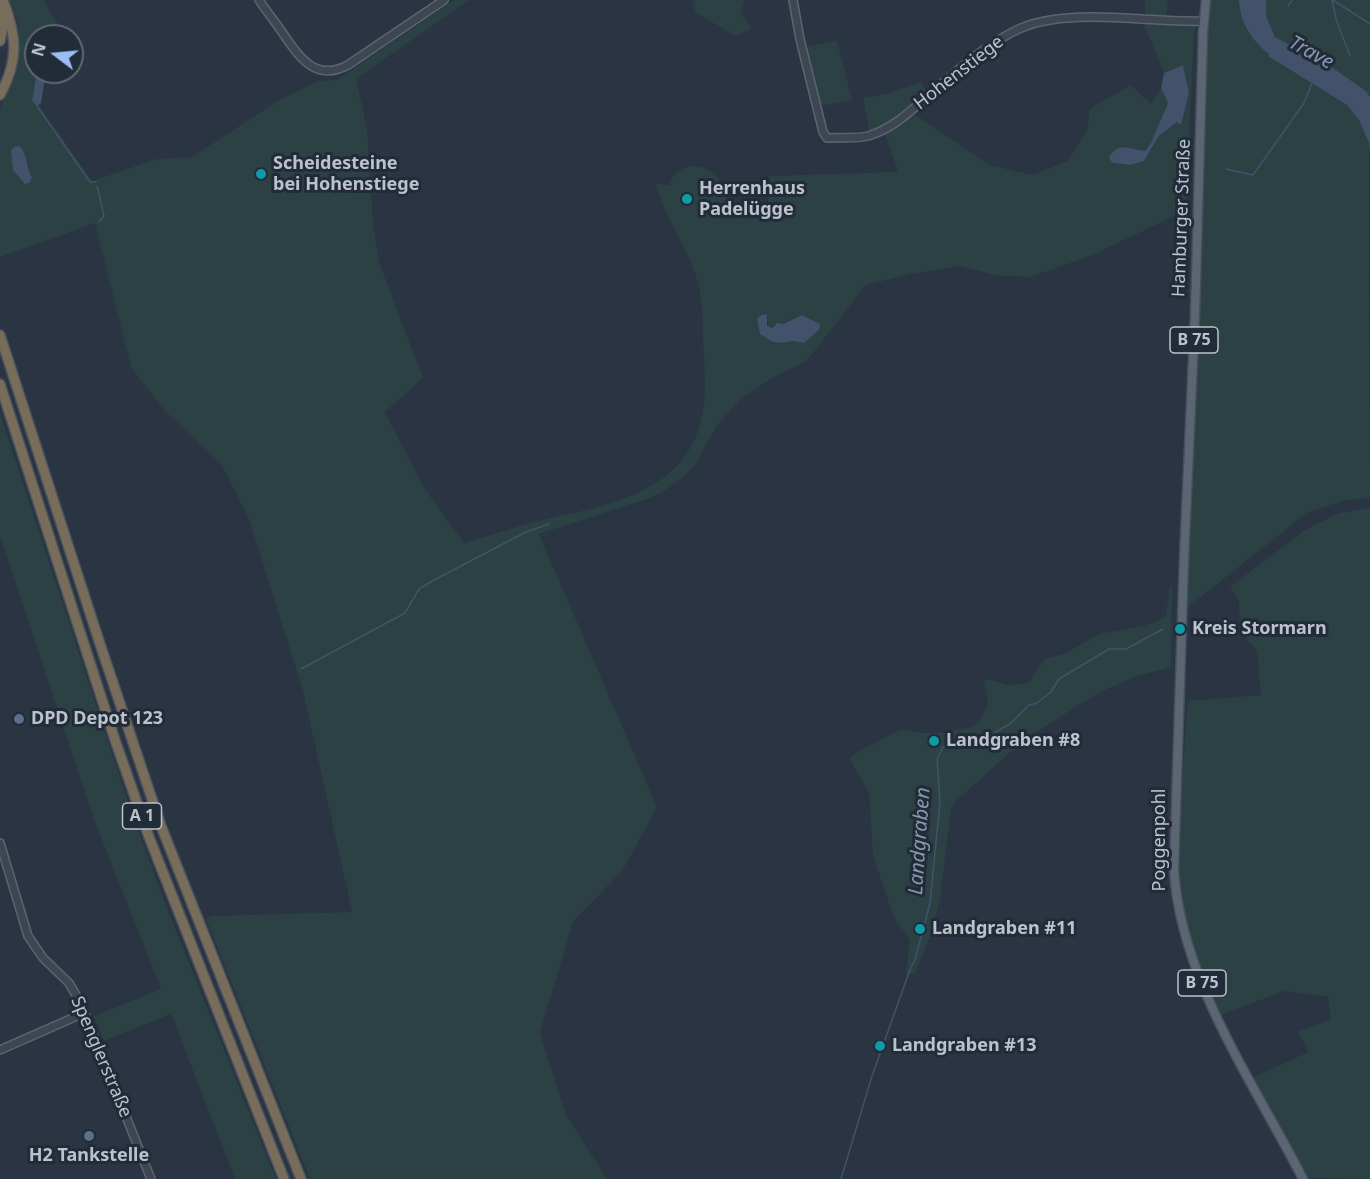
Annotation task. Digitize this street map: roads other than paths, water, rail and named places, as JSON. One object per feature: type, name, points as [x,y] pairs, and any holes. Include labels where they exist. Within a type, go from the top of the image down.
[{"type":"highway","points":[[0,95],[14,62],[15,43],[12,23],[3,0]]},
{"type":"highway","points":[[0,6],[3,27],[0,41]]},
{"type":"highway","name":"A 1","points":[[0,335],[161,826],[301,1179]]},
{"type":"highway","name":"A 1","points":[[0,384],[100,697],[149,837],[284,1179]]},
{"type":"main road","name":"Hamburger Straße","points":[[1182,616],[1196,304],[1203,21],[1206,0]]},
{"type":"main road","name":"Poggenpohl","points":[[1182,616],[1174,868],[1177,904],[1197,973],[1206,993],[1303,1179]]},
{"type":"street","points":[[259,0],[297,54],[307,64],[323,70],[332,70],[348,65],[444,0]]},
{"type":"street","name":"Hohenstiege","points":[[793,0],[810,80],[823,132],[827,138],[867,136],[884,129],[906,115],[974,57],[1022,28],[1043,21],[1054,18],[1203,21]]},
{"type":"street","name":"Spenglerstraße","points":[[0,843],[28,936],[43,958],[69,983],[84,1013],[151,1179]]},
{"type":"street","points":[[0,1050],[84,1013]]},
{"type":"water","points":[[1239,0],[1266,0],[1266,16],[1275,37],[1330,66],[1366,91],[1370,97],[1370,152],[1369,143],[1359,120],[1347,105],[1268,56],[1269,54],[1257,43],[1244,24]]},
{"type":"water","points":[[1183,65],[1189,93],[1181,125],[1177,122],[1159,136],[1144,161],[1131,165],[1112,163],[1109,157],[1117,149],[1125,147],[1145,151],[1151,143],[1168,103],[1161,88],[1164,73]]},
{"type":"water","points":[[35,84],[44,84],[41,103],[37,106],[32,101]]},
{"type":"water","points":[[19,146],[24,153],[32,177],[30,182],[25,184],[13,170],[11,151],[14,147]]},
{"type":"water","points":[[767,314],[767,326],[773,328],[777,323],[783,324],[802,315],[820,324],[819,330],[804,343],[771,341],[760,334],[757,319]]},
{"type":"waterway","points":[[1288,6],[1292,0]]},
{"type":"waterway","points":[[1332,0],[1336,19],[1350,56]]},
{"type":"waterway","points":[[1333,0],[1370,24]]},
{"type":"waterway","points":[[1226,169],[1253,175],[1304,103],[1312,83]]},
{"type":"waterway","points":[[37,106],[90,182],[96,182]]},
{"type":"waterway","points":[[97,186],[104,216],[99,222]]},
{"type":"waterway","points":[[301,669],[405,613],[419,589],[434,580],[526,532],[549,524]]},
{"type":"waterway","name":"Landgraben","points":[[841,1179],[872,1076],[915,960],[930,903],[940,802],[937,759],[943,747],[972,738],[986,738],[1011,723],[1029,705],[1037,703],[1051,692],[1059,679],[1109,649],[1126,649],[1163,629]]},
{"type":"place","name":"Scheidesteine bei Hohenstiege","points":[[261,174]]},
{"type":"place","name":"Herrenhaus Padelügge","points":[[687,199]]},
{"type":"place","name":"Kreis Stormarn","points":[[1180,629]]},
{"type":"place","name":"DPD Depot 123","points":[[19,719]]},
{"type":"place","name":"Landgraben #8","points":[[934,741]]},
{"type":"place","name":"Landgraben #11","points":[[920,929]]},
{"type":"place","name":"Landgraben #13","points":[[880,1046]]},
{"type":"place","name":"H2 Tankstelle","points":[[89,1136]]},
{"type":"water label","name":"Trave","points":[[1311,53]]}]
